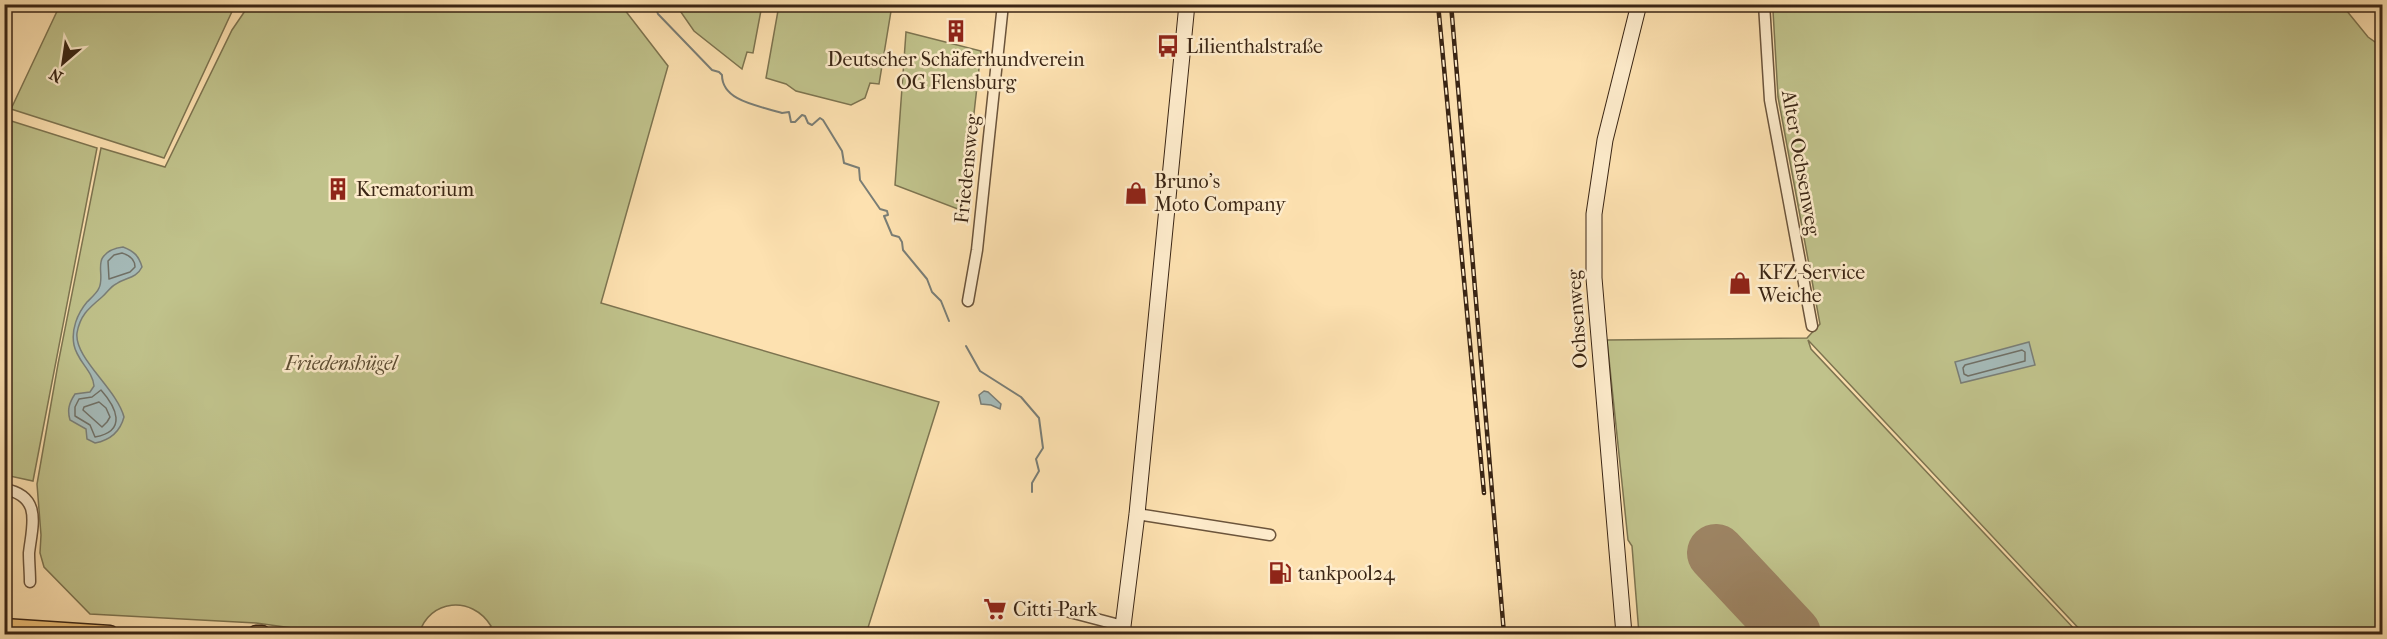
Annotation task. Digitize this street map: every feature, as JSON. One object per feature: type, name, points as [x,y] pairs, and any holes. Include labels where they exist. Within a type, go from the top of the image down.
[{"type":"main road","points":[[1122,632],[1137,514],[1187,4]]},
{"type":"main road","name":"Ochsenweg","points":[[1624,634],[1594,278],[1594,214],[1605,140],[1639,4]]},
{"type":"main road","points":[[4,627],[110,634]]},
{"type":"main road","points":[[256,634],[262,634]]},
{"type":"street","name":"Friedensweg","points":[[968,301],[977,250],[1003,4]]},
{"type":"street","name":"Alter Ochsenweg","points":[[1764,4],[1770,100],[1812,326]]},
{"type":"street","points":[[4,489],[25,498],[33,510],[34,524],[29,555],[30,582]]},
{"type":"street","points":[[1137,514],[1270,535]]},
{"type":"street","points":[[1066,611],[1122,632]]},
{"type":"green space","points":[[1615,4],[1614,11],[1563,5]]},
{"type":"green space","points":[[60,5],[235,5],[164,158],[11,109]]},
{"type":"green space","name":"Friedenshügel","points":[[249,5],[621,5],[668,66],[601,303],[939,402],[866,634],[677,634],[647,630],[610,634],[485,634],[491,626],[483,616],[473,609],[452,605],[432,614],[424,622],[419,634],[336,634],[256,623],[90,614],[44,567],[40,553],[37,484],[58,364],[101,148],[165,167],[232,30]]},
{"type":"green space","points":[[676,5],[762,5],[753,53],[747,52],[742,69],[694,31]]},
{"type":"green space","points":[[779,5],[892,5],[879,84],[870,83],[865,98],[851,105],[796,91],[786,84],[766,78]]},
{"type":"green space","points":[[1650,5],[2342,5],[2368,37],[2382,47],[2382,634],[2084,634],[1808,340],[1811,349],[2079,634],[1639,634],[1632,546],[1628,540],[1607,340],[1807,338],[1820,324],[1778,97],[1773,11],[1649,9]]},
{"type":"green space","points":[[906,32],[981,51],[963,211],[895,185]]},
{"type":"green space","points":[[5,119],[97,148],[33,481],[5,475]]},
{"type":"water","points":[[123,247],[136,254],[142,267],[140,271],[112,287],[89,308],[80,321],[77,333],[82,353],[120,406],[124,417],[114,434],[106,440],[95,443],[87,439],[86,429],[70,420],[69,416],[69,407],[75,394],[90,392],[94,386],[91,376],[76,351],[73,339],[74,328],[80,312],[99,288],[101,260],[112,250]]},
{"type":"water","points":[[2029,342],[2035,365],[1961,383],[1955,362]]},
{"type":"water","points":[[984,391],[1001,404],[1000,409],[981,404],[979,395]]},
{"type":"waterway","points":[[654,4],[658,14],[712,70],[722,75],[728,91],[735,97],[744,102],[782,113],[789,112],[791,122],[795,122],[802,115],[812,125],[820,118],[823,120],[842,151],[844,163],[859,168],[860,180],[880,209],[887,211],[888,215],[884,216],[892,235],[899,237],[903,250],[927,279],[932,292],[941,301],[949,321]]},
{"type":"waterway","points":[[966,346],[980,371],[1021,397],[1039,418],[1043,448],[1036,459],[1039,471],[1032,483],[1032,492]]},
{"type":"taxiway","points":[[1760,600],[1762,634]]},
{"type":"runway","points":[[1716,553],[1792,634]]},
{"type":"railway","points":[[1438,4],[1484,493]]},
{"type":"railway","points":[[1451,4],[1504,634]]},
{"type":"place","name":"Deutscher Schäferhundverein OG Flensburg","points":[[956,31]]},
{"type":"place","name":"Lilienthalstraße","points":[[1168,46]]},
{"type":"place","name":"Krematorium","points":[[338,189]]},
{"type":"place","name":"Bruno's Moto Company","points":[[1136,193]]},
{"type":"place","name":"KFZ-Service Weiche","points":[[1740,283]]},
{"type":"place","name":"tankpool24","points":[[1280,573]]},
{"type":"place","name":"Citti-Park","points":[[995,609]]}]
